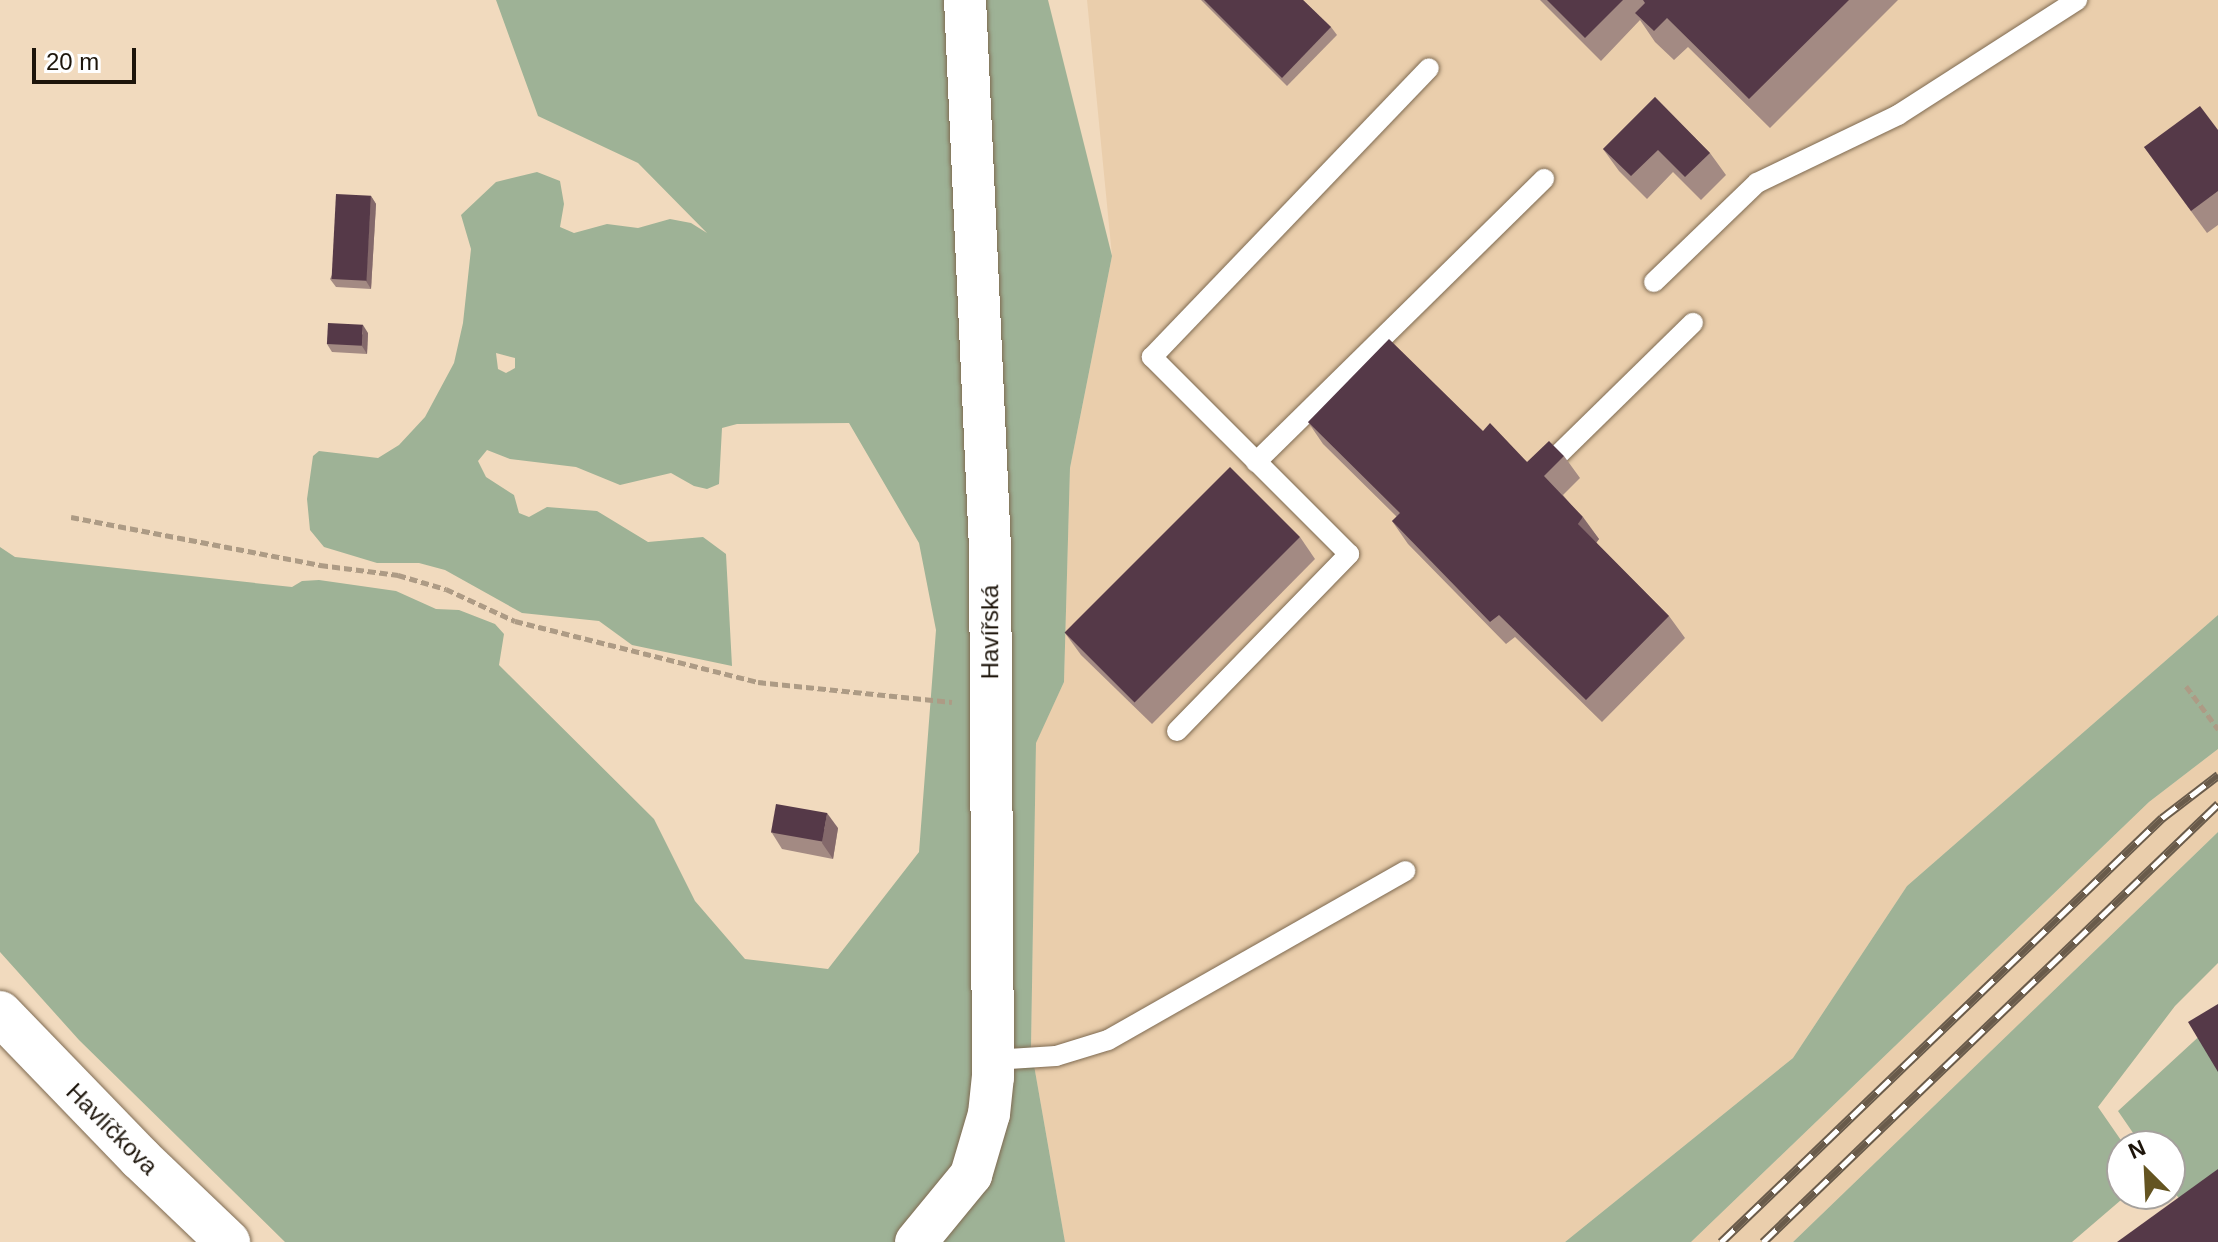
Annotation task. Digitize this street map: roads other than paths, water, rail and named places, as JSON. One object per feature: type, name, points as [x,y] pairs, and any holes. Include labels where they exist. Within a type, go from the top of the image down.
[{"type":"main road","name":"Havlíčkova","points":[[0,1013],[140,1158],[228,1242]]},
{"type":"street","name":"Havířská","points":[[916,1242],[971,1175],[989,1114],[993,1060],[994,823],[989,705],[988,486],[965,0]]},
{"type":"lane","points":[[1654,282],[1757,183],[1898,115],[2077,0]]},
{"type":"lane","points":[[1177,731],[1349,554],[1152,357],[1429,68]]},
{"type":"lane","points":[[1256,462],[1544,179]]},
{"type":"lane","points":[[1558,455],[1693,323]]},
{"type":"lane","points":[[993,1060],[1056,1056],[1108,1040],[1405,871]]},
{"type":"railway","points":[[1721,1242],[2162,818],[2218,775]]},
{"type":"railway","points":[[1763,1242],[2218,804]]}]
